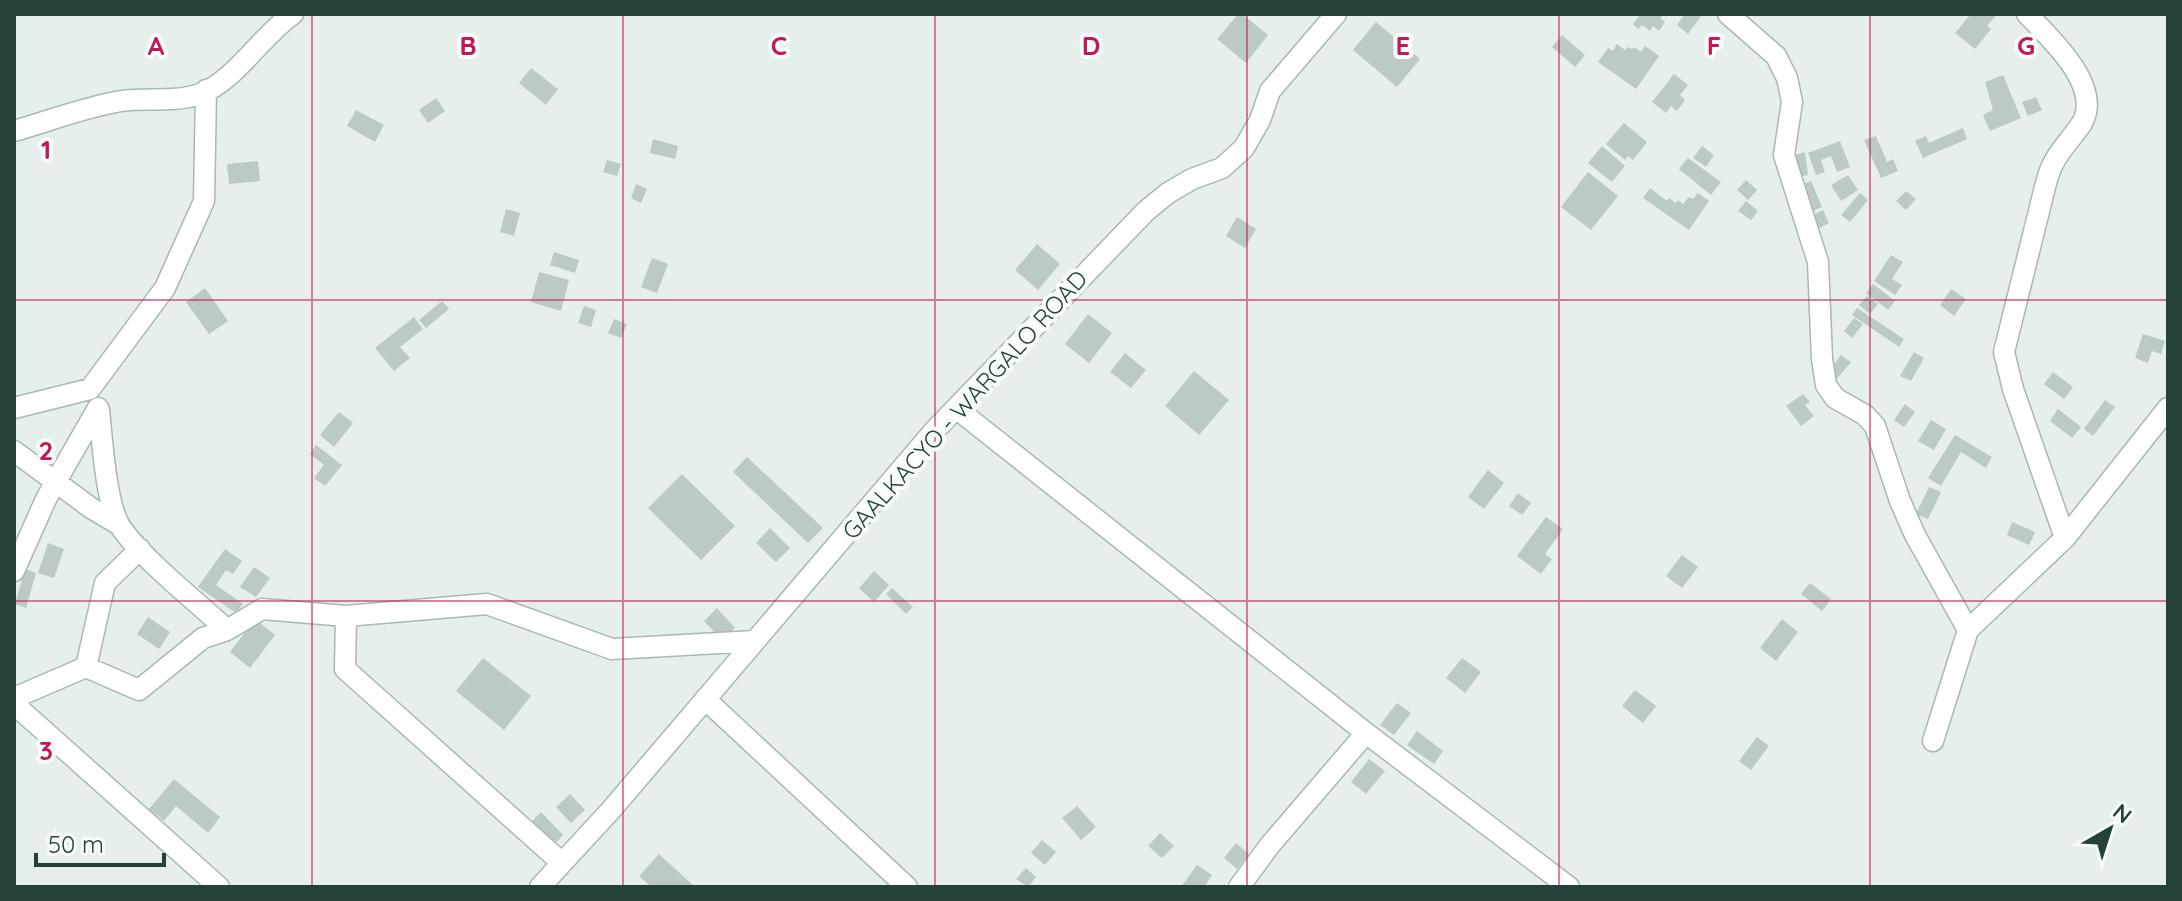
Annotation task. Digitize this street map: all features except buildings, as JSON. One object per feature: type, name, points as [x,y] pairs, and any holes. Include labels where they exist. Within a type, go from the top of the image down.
[{"type":"street","points":[[14,131],[121,101],[172,99],[200,94],[226,79],[274,29],[293,14]]},
{"type":"street","name":"GAALKACYO - WARGALO ROAD","points":[[540,887],[934,431],[1146,211],[1192,179],[1222,168],[1244,148],[1260,120],[1270,91],[1336,14]]},
{"type":"street","points":[[1728,14],[1776,56],[1787,78],[1792,102],[1784,155],[1795,198],[1818,262],[1826,385],[1835,398],[1865,415],[1875,426],[1915,535],[1968,630]]},
{"type":"street","points":[[2027,14],[2058,47],[2082,81],[2087,105],[2083,121],[2053,163],[2004,352],[2013,389],[2065,538]]},
{"type":"street","points":[[14,408],[90,389],[165,288],[204,201],[206,90]]},
{"type":"street","points":[[90,389],[99,410],[107,477],[118,524]]},
{"type":"street","points":[[1933,741],[1968,630],[2065,538],[2168,408]]},
{"type":"street","points":[[957,409],[1366,733],[1569,887]]},
{"type":"street","points":[[14,571],[56,483],[99,410]]},
{"type":"street","points":[[14,451],[91,508],[118,524],[140,549],[227,630]]},
{"type":"street","points":[[86,667],[105,583],[140,549]]},
{"type":"street","points":[[219,887],[14,701],[86,667],[139,690],[203,638],[227,630],[262,609],[346,616],[487,604],[612,649],[755,641]]},
{"type":"street","points":[[346,616],[345,669],[562,863]]},
{"type":"street","points":[[705,699],[907,887]]},
{"type":"street","points":[[1239,887],[1270,845],[1366,733]]}]
